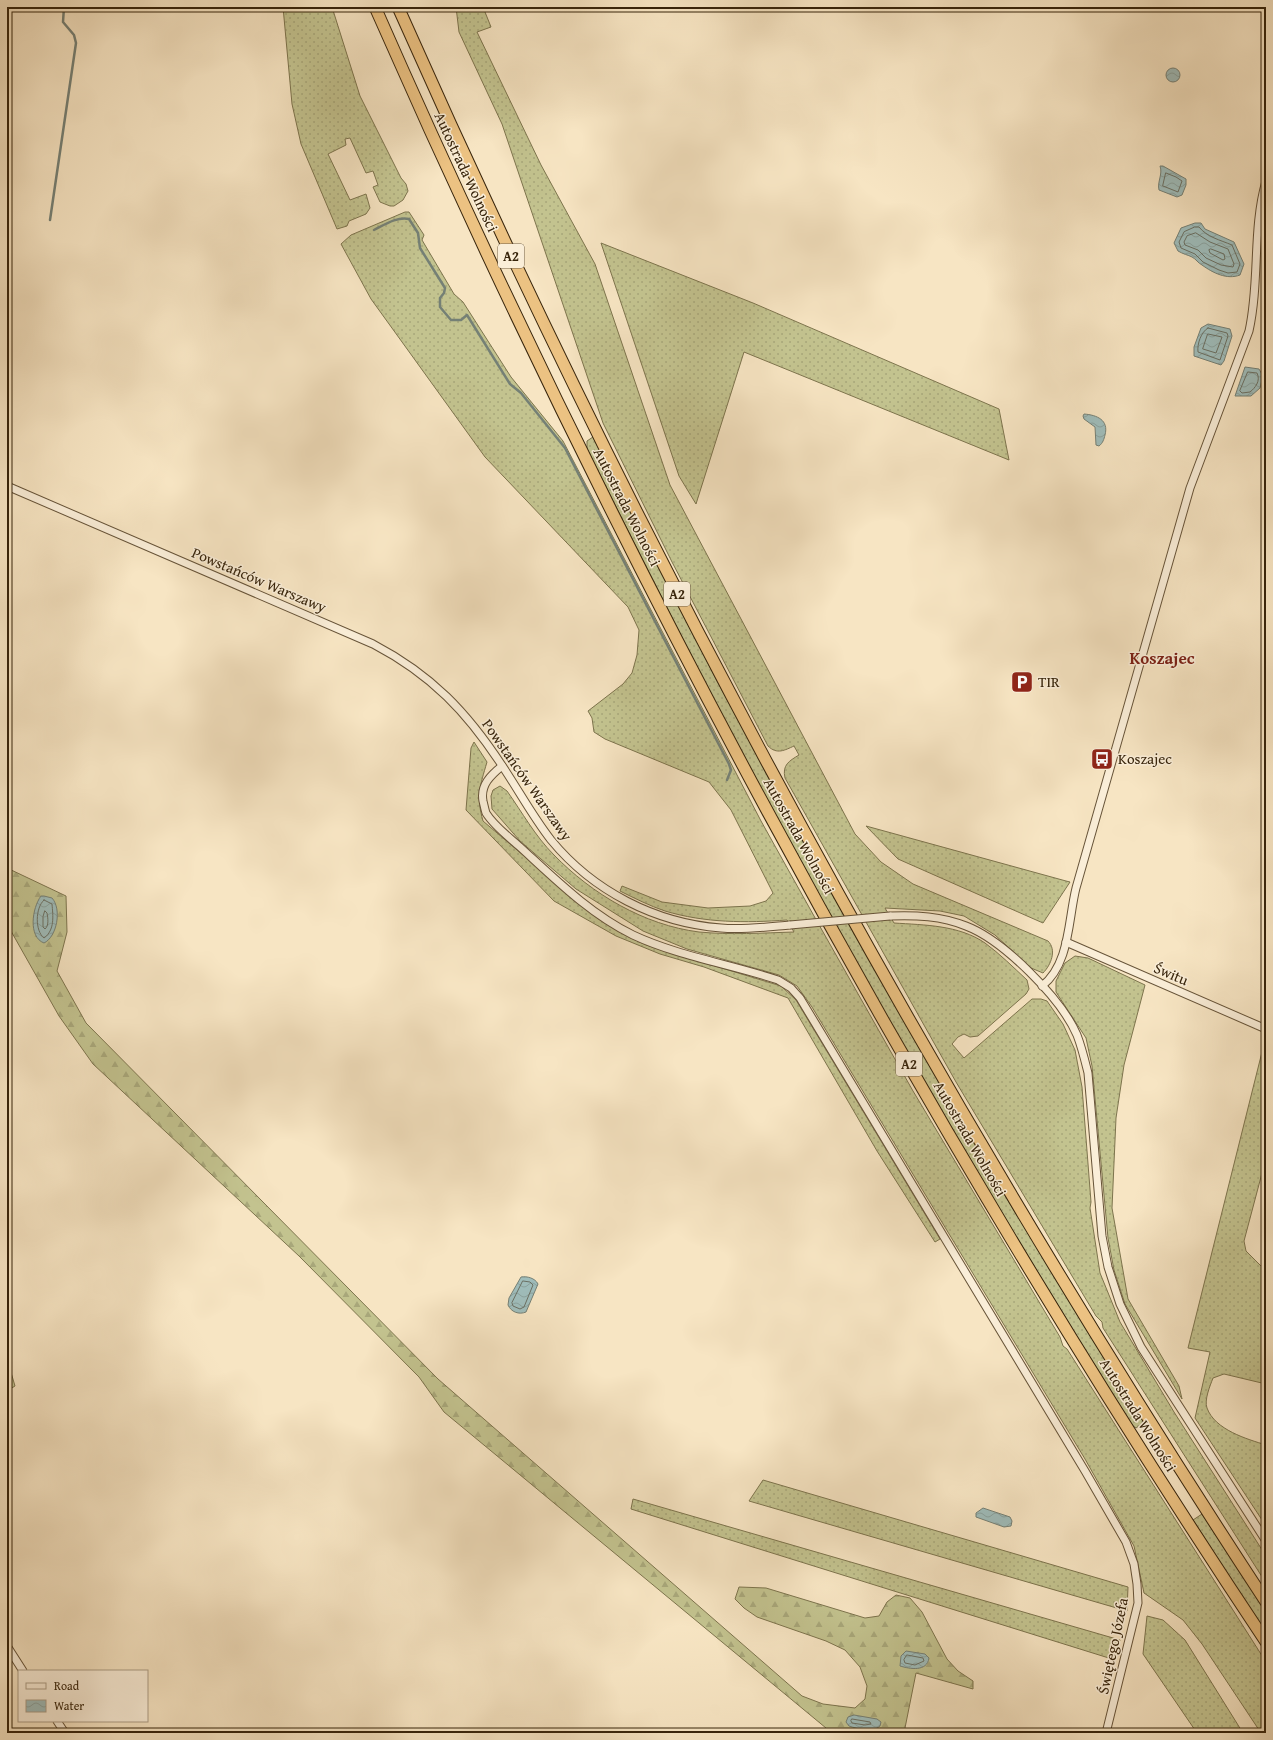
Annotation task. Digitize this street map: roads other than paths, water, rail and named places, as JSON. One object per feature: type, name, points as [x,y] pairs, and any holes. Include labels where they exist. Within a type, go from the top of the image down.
[{"type":"highway","name":"Autostrada Wolności","points":[[375,7],[481,240],[582,452],[686,656],[791,854],[891,1032],[1013,1241],[1128,1428],[1266,1642]]},
{"type":"highway","name":"Autostrada Wolności","points":[[398,7],[511,256],[576,393],[666,573],[808,841],[904,1013],[999,1177],[1143,1411],[1266,1602]]},
{"type":"street","points":[[1042,986],[1052,976],[1061,959],[1066,942],[1076,888],[1190,488],[1249,331],[1255,294],[1259,216],[1262,194],[1266,181]]},
{"type":"street","name":"Powstańców Warszawy","points":[[7,486],[337,628],[390,653],[420,673],[457,706],[475,727],[538,821],[559,848],[587,876],[624,900],[653,913],[700,926],[736,928],[790,925],[890,916],[924,916],[953,921],[979,932],[1003,948],[1042,986],[1072,1025],[1086,1062],[1091,1100],[1102,1236],[1108,1267],[1120,1304],[1141,1346],[1266,1541]]},
{"type":"street","name":"Świętego Józefa","points":[[502,766],[488,779],[484,786],[483,800],[486,812],[501,830],[580,900],[606,919],[632,934],[654,943],[778,980],[791,988],[800,998],[1105,1504],[1126,1542],[1134,1564],[1138,1603],[1106,1733]]},
{"type":"street","name":"Świtu","points":[[1066,942],[1266,1029]]},
{"type":"street","points":[[7,1646],[22,1670]]},
{"type":"street","points":[[58,1722],[65,1733]]},
{"type":"water","points":[[1170,68],[1176,68],[1180,72],[1180,78],[1176,82],[1170,82],[1166,78],[1166,72]]},
{"type":"water","points":[[1160,166],[1163,166],[1186,179],[1186,185],[1182,195],[1177,197],[1159,190],[1161,172]]},
{"type":"water","points":[[1195,223],[1201,223],[1205,229],[1234,242],[1244,264],[1240,275],[1230,277],[1220,275],[1206,268],[1192,257],[1178,251],[1174,243],[1181,228]]},
{"type":"water","points":[[1208,324],[1230,329],[1232,336],[1224,361],[1221,365],[1194,356],[1194,347],[1201,328]]},
{"type":"water","points":[[1245,367],[1259,369],[1263,376],[1260,388],[1251,396],[1235,396]]},
{"type":"water","points":[[1084,414],[1097,417],[1104,422],[1106,430],[1104,438],[1099,446],[1096,445],[1095,427],[1084,419]]},
{"type":"water","points":[[41,896],[52,898],[57,909],[57,922],[55,929],[52,935],[44,943],[39,940],[36,935],[33,922],[35,908]]},
{"type":"water","points":[[521,1277],[531,1278],[538,1284],[526,1312],[518,1313],[513,1311],[508,1305],[509,1298]]},
{"type":"water","points":[[983,1508],[1010,1517],[1012,1521],[1011,1526],[1004,1527],[976,1517],[976,1513]]},
{"type":"water","points":[[906,1651],[925,1654],[929,1658],[928,1662],[925,1666],[918,1668],[900,1666],[901,1656]]},
{"type":"water","points":[[854,1715],[877,1719],[881,1722],[880,1726],[869,1730],[849,1726],[846,1722],[848,1717]]},
{"type":"waterway","points":[[50,220],[76,43],[74,35],[63,22],[64,7]]},
{"type":"waterway","points":[[374,230],[396,220],[405,218],[409,219],[418,233],[420,248],[445,288],[444,293],[440,298],[440,307],[451,320],[461,320],[467,315],[510,384],[521,393],[565,448],[729,764],[731,770],[727,780]]},
{"type":"place","name":"TIR","points":[[1022,682]]},
{"type":"place","name":"Koszajec","points":[[1102,759]]},
{"type":"district","name":"Koszajec","points":[[1162,658]]}]
